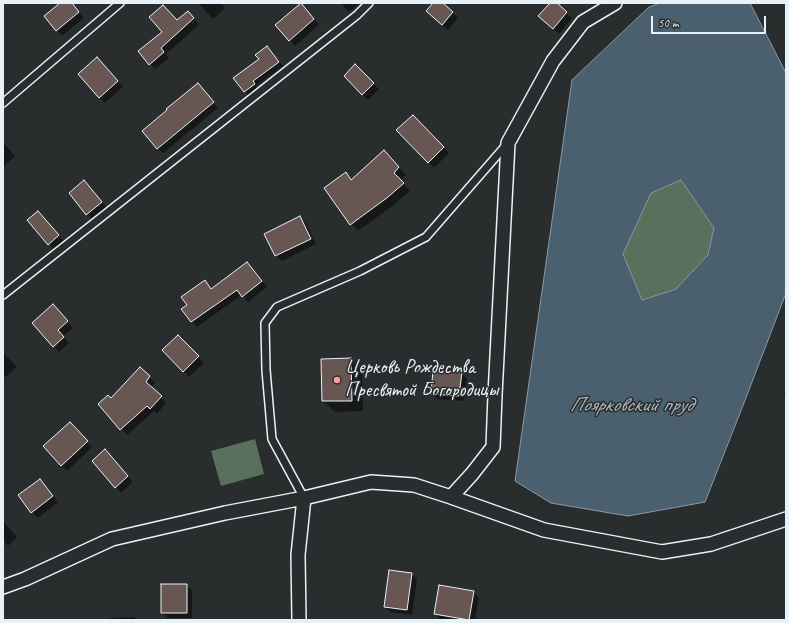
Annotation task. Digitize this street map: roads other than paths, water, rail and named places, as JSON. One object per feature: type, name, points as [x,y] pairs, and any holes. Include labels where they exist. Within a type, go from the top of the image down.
[{"type":"street","points":[[451,497],[493,447],[508,143],[553,61],[583,22],[615,3]]},
{"type":"street","points":[[3,587],[112,539],[225,513],[304,498],[371,482],[414,485],[544,530],[662,552],[710,544],[785,522]]},
{"type":"street","points":[[299,620],[298,555],[304,498]]},
{"type":"lane","points":[[3,103],[120,3]]},
{"type":"lane","points":[[3,296],[357,15],[369,3]]},
{"type":"lane","points":[[304,498],[272,439],[266,370],[265,323],[277,307],[360,271],[426,237],[508,143]]},
{"type":"water","name":"Поярковский пруд","points":[[660,3],[750,3],[786,73],[786,293],[705,502],[628,516],[551,503],[515,481],[572,80],[649,7]],"holes":[[[681,180],[714,228],[708,255],[676,289],[642,300],[623,254],[651,193]]]},
{"type":"place","name":"Церковь Рождества Пресвятой Богородицы","points":[[337,380]]}]
